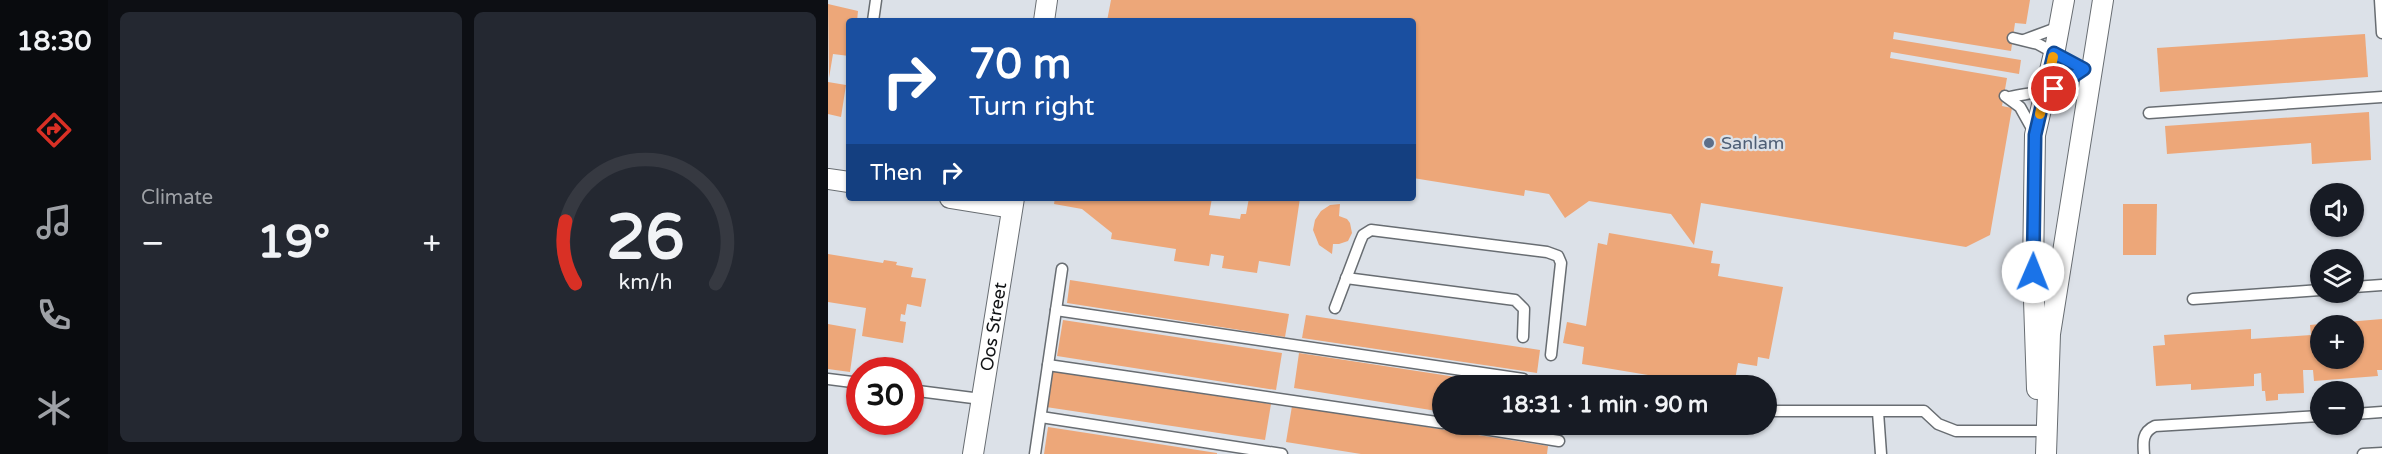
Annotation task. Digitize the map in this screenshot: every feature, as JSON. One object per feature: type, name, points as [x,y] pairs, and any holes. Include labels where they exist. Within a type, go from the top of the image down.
[{"type":"street","points":[[1044,18],[1047,0]]},
{"type":"street","points":[[2045,454],[2037,382],[2033,272],[2035,135],[2064,0]]},
{"type":"street","points":[[2044,431],[2050,334],[2090,67],[2103,0]]},
{"type":"street","points":[[828,178],[846,179]]},
{"type":"street","points":[[988,201],[1013,203]]},
{"type":"street","name":"Oos Street","points":[[973,454],[1013,203]]},
{"type":"lane","points":[[873,18],[876,0]]},
{"type":"lane","points":[[2380,0],[2382,33]]},
{"type":"lane","points":[[2059,27],[2018,39],[2038,44],[2090,67]]},
{"type":"lane","points":[[2035,135],[2020,107],[2007,96],[2054,89],[2090,67]]},
{"type":"lane","points":[[2149,113],[2382,98]]},
{"type":"lane","points":[[1335,308],[1364,235],[1376,230],[1554,254],[1558,256],[1561,263],[1551,356]]},
{"type":"lane","points":[[1035,454],[1062,269]]},
{"type":"lane","points":[[1346,278],[1515,300],[1524,309],[1523,337]]},
{"type":"lane","points":[[2364,286],[2382,285]]},
{"type":"lane","points":[[2193,299],[2310,291]]},
{"type":"lane","points":[[1056,310],[1496,375]]},
{"type":"lane","points":[[1048,365],[1432,421]]},
{"type":"lane","points":[[828,379],[846,381]]},
{"type":"lane","points":[[924,392],[981,399]]},
{"type":"lane","points":[[1777,411],[1924,411],[1938,424],[1956,431],[2044,431]]},
{"type":"lane","points":[[1878,412],[1881,454]]},
{"type":"lane","points":[[2364,413],[2382,412]]},
{"type":"lane","points":[[1041,417],[1282,454]]},
{"type":"lane","points":[[2144,454],[2144,437],[2154,426],[2310,417]]},
{"type":"lane","points":[[1521,435],[1559,441]]},
{"type":"lane","points":[[2363,454],[2382,453]]},
{"type":"building","name":"Sanlam","points":[[1111,0],[2030,0],[2026,24],[2015,23],[2011,51],[1894,32],[1893,39],[2021,60],[2019,74],[1891,52],[1890,58],[2007,78],[2002,106],[2012,108],[1990,235],[1966,247],[1701,203],[1694,245],[1671,214],[1589,201],[1565,218],[1549,194],[1525,190],[1524,196],[1416,178],[1416,18],[1108,18]]},
{"type":"building","points":[[828,4],[858,11],[857,18],[846,18],[846,56],[833,54],[829,78]]},
{"type":"building","points":[[2365,34],[2368,77],[2160,92],[2157,48]]},
{"type":"building","points":[[828,82],[846,85],[841,117],[828,114]]},
{"type":"building","points":[[2369,112],[2371,160],[2312,164],[2311,143],[2167,154],[2165,126]]},
{"type":"building","points":[[1054,201],[1211,201],[1209,215],[1240,219],[1241,214],[1246,214],[1248,201],[1300,201],[1290,266],[1259,261],[1257,273],[1222,268],[1224,256],[1211,254],[1209,266],[1174,261],[1176,249],[1111,239],[1112,233],[1082,209],[1054,204]]},
{"type":"building","points":[[1340,204],[1339,216],[1347,219],[1352,233],[1348,241],[1333,244],[1332,254],[1319,245],[1313,230],[1315,220],[1321,211],[1330,205]]},
{"type":"building","points":[[2123,204],[2157,204],[2156,255],[2123,255]]},
{"type":"building","points":[[1609,233],[1713,251],[1711,263],[1720,264],[1718,276],[1783,287],[1769,359],[1758,357],[1757,366],[1738,363],[1736,375],[1648,375],[1582,364],[1584,347],[1563,343],[1567,322],[1586,326],[1598,243],[1607,245]]},
{"type":"building","points":[[828,254],[883,263],[884,260],[897,262],[896,265],[913,268],[911,277],[926,279],[921,307],[907,304],[905,315],[901,314],[900,321],[906,322],[903,343],[862,336],[866,308],[828,302]]},
{"type":"building","points":[[1070,280],[1289,314],[1285,337],[1067,303]]},
{"type":"building","points":[[1306,315],[1540,350],[1537,373],[1302,338]]},
{"type":"building","points":[[2382,319],[2382,370],[2377,370],[2378,376],[2314,381],[2313,370],[2303,370],[2304,393],[2278,394],[2278,400],[2266,401],[2265,391],[2262,391],[2261,373],[2254,374],[2254,386],[2191,390],[2191,384],[2156,386],[2153,346],[2165,345],[2164,335],[2251,329],[2251,339],[2310,335],[2310,369],[2364,369],[2364,321]]},
{"type":"building","points":[[1063,320],[1282,353],[1276,390],[1057,356]]},
{"type":"building","points":[[828,324],[856,329],[852,357],[846,357],[846,371],[828,369]]},
{"type":"building","points":[[1299,353],[1443,375],[1432,375],[1432,410],[1294,388]]},
{"type":"building","points":[[1051,371],[1271,404],[1265,440],[1046,407]]},
{"type":"building","points":[[1292,406],[1432,428],[1432,435],[1478,435],[1548,446],[1547,454],[1361,454],[1286,442]]},
{"type":"building","points":[[1048,427],[1217,453],[1217,454],[1044,454]]},
{"type":"slow traffic","points":[[2040,114],[2053,57]]},
{"type":"place","name":"Sanlam","points":[[1709,143]]},
{"type":"route","points":[[2033,272],[2035,135],[2054,53],[2084,69],[2054,89]]}]
